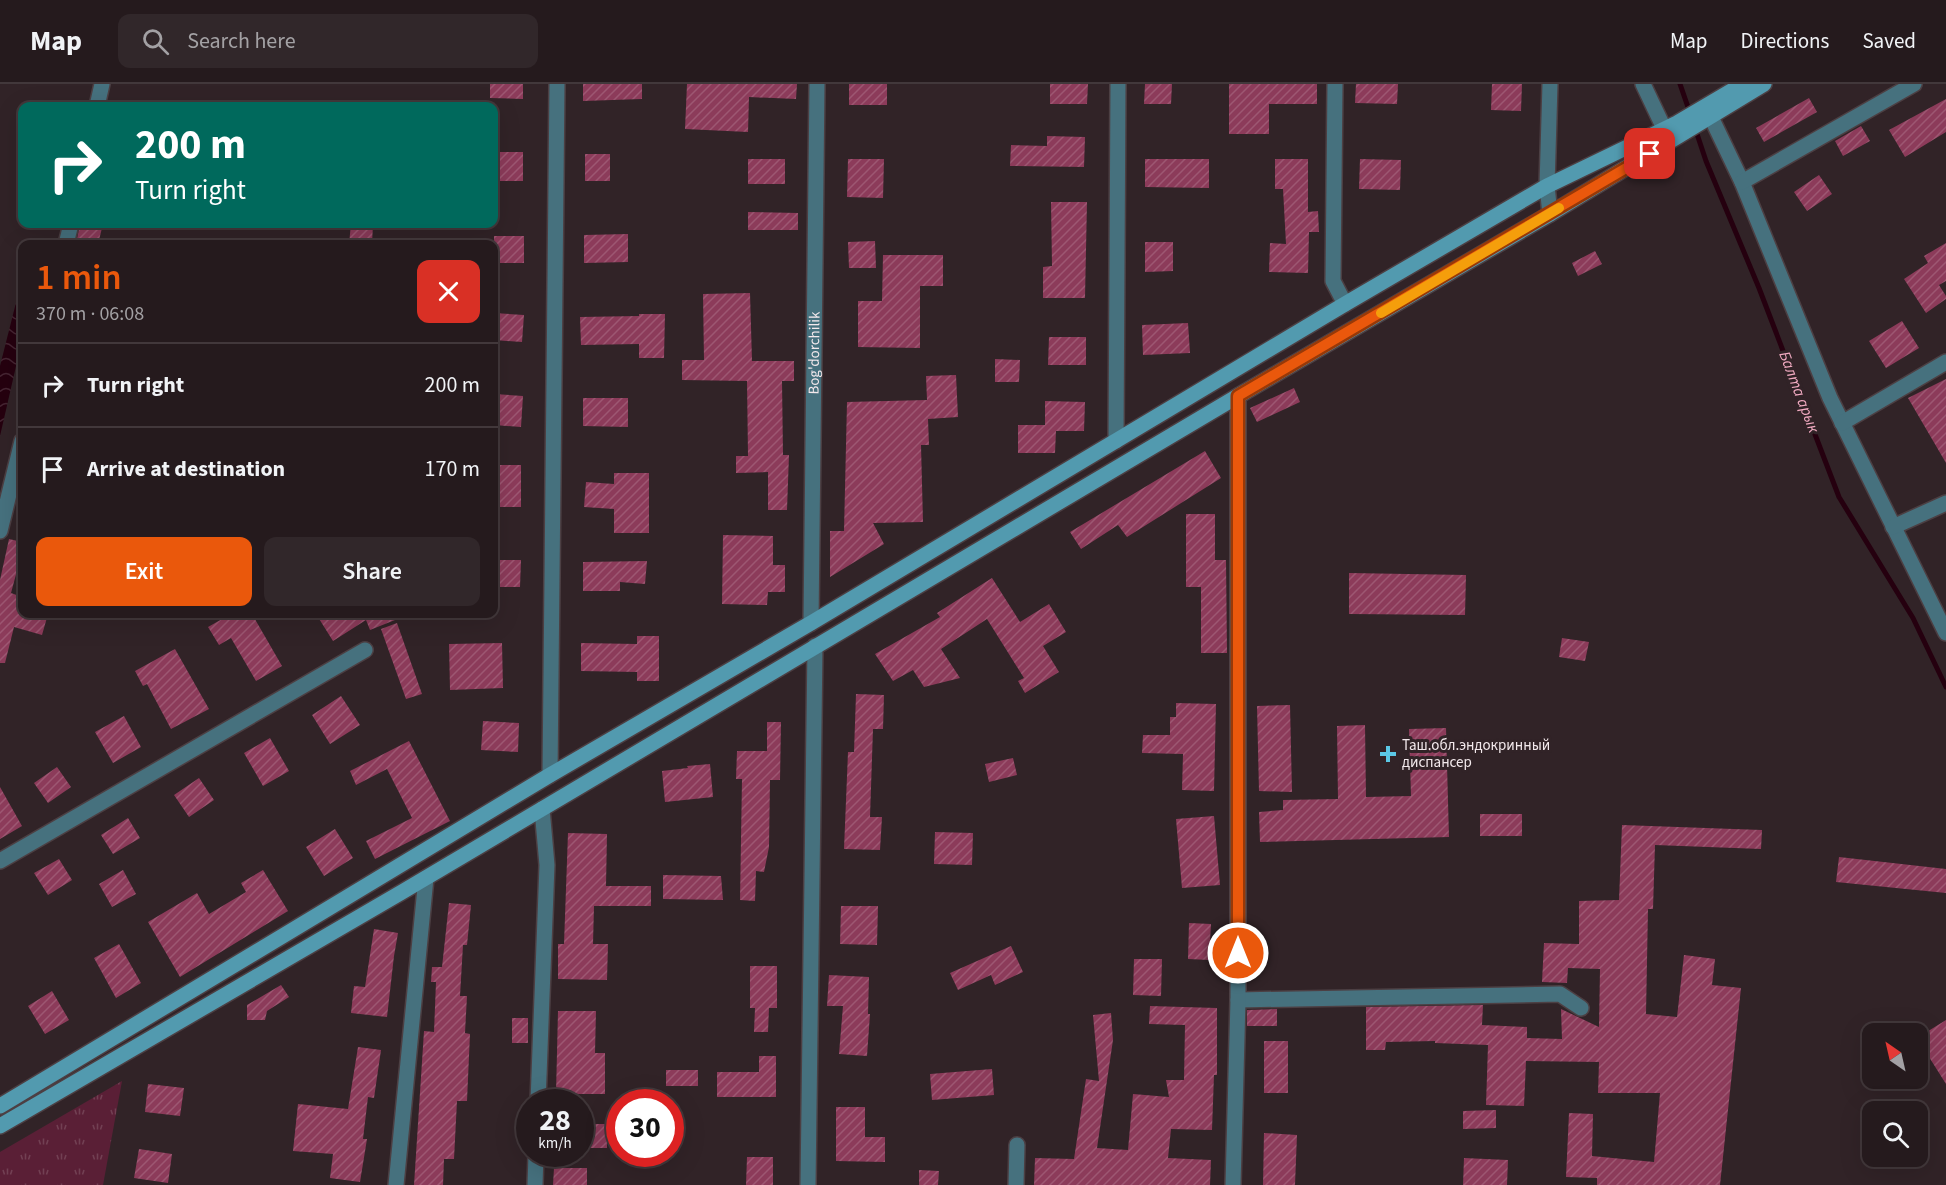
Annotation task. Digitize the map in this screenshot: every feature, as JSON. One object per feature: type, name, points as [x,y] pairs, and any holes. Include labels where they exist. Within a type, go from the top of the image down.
[{"type":"main road","points":[[0,1126],[426,878],[1238,396],[1550,214],[1707,111],[1743,84]]},
{"type":"main road","points":[[1707,111],[1764,84]]},
{"type":"main road","points":[[0,1106],[550,775],[811,623],[1547,186],[1673,132]]},
{"type":"street","points":[[98,102],[102,84]]},
{"type":"street","points":[[550,775],[557,84]]},
{"type":"street","name":"Bog'dorchilik","points":[[811,623],[817,84]]},
{"type":"street","points":[[1116,441],[1118,84]]},
{"type":"street","points":[[1335,84],[1333,281],[1345,304]]},
{"type":"street","points":[[1550,84],[1547,186],[1550,214]]},
{"type":"street","points":[[1642,84],[1673,132]]},
{"type":"street","points":[[1742,182],[1914,84]]},
{"type":"street","points":[[1707,111],[1742,182],[1830,398],[1946,633]]},
{"type":"street","points":[[1842,423],[1946,362]]},
{"type":"street","points":[[1233,1185],[1238,1000],[1238,396]]},
{"type":"street","points":[[0,531],[18,457]]},
{"type":"street","points":[[1893,527],[1946,503]]},
{"type":"street","points":[[808,1185],[815,646]]},
{"type":"street","points":[[0,861],[365,650]]},
{"type":"street","points":[[538,1089],[547,865],[542,809]]},
{"type":"street","points":[[396,1185],[426,878]]},
{"type":"street","points":[[1238,1000],[1560,994],[1581,1008]]},
{"type":"street","points":[[1016,1185],[1017,1145]]},
{"type":"street","points":[[535,1185],[536,1167]]},
{"type":"green space","points":[[122,1081],[103,1185],[0,1185],[0,1152]]},
{"type":"water","points":[[18,295],[18,357],[0,436],[0,366]]},
{"type":"building","points":[[490,84],[523,84],[523,99],[490,98]]},
{"type":"building","points":[[583,84],[642,84],[642,99],[583,101]]},
{"type":"building","points":[[687,84],[797,84],[796,99],[749,97],[748,132],[685,129]]},
{"type":"building","points":[[849,84],[887,84],[887,105],[849,105]]},
{"type":"building","points":[[1050,84],[1088,84],[1087,104],[1050,104]]},
{"type":"building","points":[[1145,84],[1172,84],[1171,104],[1144,104]]},
{"type":"building","points":[[1229,84],[1317,84],[1317,104],[1269,104],[1269,134],[1229,134]]},
{"type":"building","points":[[1356,84],[1398,84],[1397,104],[1355,103]]},
{"type":"building","points":[[1492,84],[1522,84],[1521,111],[1491,110]]},
{"type":"building","points":[[1809,98],[1817,112],[1764,142],[1756,128]]},
{"type":"building","points":[[1946,99],[1946,132],[1905,157],[1889,130]]},
{"type":"building","points":[[1861,126],[1870,141],[1843,156],[1835,141]]},
{"type":"building","points":[[1047,136],[1085,137],[1084,167],[1010,166],[1011,145],[1047,146]]},
{"type":"building","points":[[498,152],[523,152],[523,181],[498,181]]},
{"type":"building","points":[[585,154],[610,154],[610,181],[585,181]]},
{"type":"building","points":[[748,159],[785,159],[785,184],[748,184]]},
{"type":"building","points":[[848,159],[884,159],[883,198],[847,197]]},
{"type":"building","points":[[1145,159],[1209,159],[1209,188],[1145,187]]},
{"type":"building","points":[[1275,159],[1308,159],[1308,212],[1318,211],[1319,232],[1309,232],[1308,273],[1269,272],[1270,243],[1286,244],[1283,189],[1275,189]]},
{"type":"building","points":[[1360,159],[1401,160],[1400,190],[1359,189]]},
{"type":"building","points":[[1819,175],[1832,194],[1807,211],[1794,192]]},
{"type":"building","points":[[1051,202],[1087,202],[1085,298],[1043,298],[1043,267],[1052,266]]},
{"type":"building","points":[[748,212],[798,213],[798,230],[748,230]]},
{"type":"building","points":[[79,228],[102,228],[99,240],[77,240]]},
{"type":"building","points":[[351,228],[373,228],[372,240],[349,240]]},
{"type":"building","points":[[628,234],[628,262],[584,263],[584,235]]},
{"type":"building","points":[[494,236],[524,236],[524,263],[498,263],[498,240],[494,240]]},
{"type":"building","points":[[875,241],[876,268],[849,268],[848,242]]},
{"type":"building","points":[[1145,242],[1173,242],[1173,271],[1145,272]]},
{"type":"building","points":[[1946,243],[1946,281],[1939,285],[1946,299],[1926,313],[1904,279],[1928,263],[1924,256]]},
{"type":"building","points":[[1595,251],[1602,264],[1578,276],[1572,263]]},
{"type":"building","points":[[883,255],[943,255],[943,286],[920,286],[920,348],[858,347],[858,301],[882,301]]},
{"type":"building","points":[[750,293],[752,361],[794,361],[794,381],[782,381],[783,455],[789,455],[787,510],[768,510],[768,472],[736,473],[736,456],[748,456],[747,381],[682,380],[682,360],[704,360],[703,294]]},
{"type":"building","points":[[498,313],[524,315],[522,342],[498,340]]},
{"type":"building","points":[[639,314],[665,314],[664,358],[639,358],[639,344],[581,345],[580,317],[639,316]]},
{"type":"building","points":[[1902,321],[1919,348],[1886,368],[1869,341]]},
{"type":"building","points":[[1188,323],[1190,353],[1143,355],[1142,325]]},
{"type":"building","points":[[1049,337],[1086,337],[1086,365],[1048,365]]},
{"type":"building","points":[[995,359],[1020,360],[1019,382],[995,382]]},
{"type":"building","points":[[956,375],[958,417],[928,419],[929,445],[921,445],[923,522],[873,523],[884,544],[830,577],[830,531],[844,531],[847,402],[927,400],[926,376]]},
{"type":"building","points":[[1946,379],[1946,463],[1908,398]]},
{"type":"building","points":[[1294,388],[1300,402],[1257,422],[1250,408]]},
{"type":"building","points":[[498,394],[523,396],[521,427],[498,425]]},
{"type":"building","points":[[583,398],[628,398],[628,427],[583,426]]},
{"type":"building","points":[[1045,401],[1085,402],[1084,431],[1056,431],[1055,453],[1018,453],[1018,425],[1045,425]]},
{"type":"building","points":[[1205,451],[1221,478],[1127,537],[1118,525],[1081,549],[1070,532]]},
{"type":"building","points":[[498,465],[521,465],[521,507],[498,507]]},
{"type":"building","points":[[614,473],[649,473],[649,533],[614,533],[614,509],[584,507],[586,482],[614,484]]},
{"type":"building","points":[[1186,514],[1215,514],[1215,560],[1226,560],[1227,653],[1201,653],[1201,587],[1186,587]]},
{"type":"building","points":[[723,535],[773,536],[773,565],[785,565],[785,592],[768,592],[767,605],[722,604]]},
{"type":"building","points":[[9,539],[18,541],[18,567],[11,593],[18,596],[18,618],[47,618],[42,635],[14,627],[5,663],[0,663],[0,580]]},
{"type":"building","points":[[498,560],[521,560],[520,587],[498,587]]},
{"type":"building","points":[[647,561],[645,584],[620,582],[620,591],[583,591],[583,562]]},
{"type":"building","points":[[1349,573],[1466,575],[1465,615],[1349,614]]},
{"type":"building","points":[[992,578],[1020,622],[1049,604],[1066,632],[1043,646],[1059,672],[1025,693],[1018,681],[1024,678],[987,619],[941,649],[960,678],[924,687],[913,670],[893,681],[875,654],[940,617],[937,613]]},
{"type":"building","points":[[224,618],[254,618],[282,666],[256,681],[231,638],[219,645],[208,627]]},
{"type":"building","points":[[319,618],[400,618],[370,630],[366,620],[333,641]]},
{"type":"building","points":[[397,623],[422,694],[406,699],[381,629]]},
{"type":"building","points":[[637,636],[659,636],[659,681],[637,681],[637,672],[581,671],[581,643],[637,644]]},
{"type":"building","points":[[1562,638],[1589,642],[1585,661],[1559,657]]},
{"type":"building","points":[[502,643],[503,688],[450,690],[449,644]]},
{"type":"building","points":[[175,649],[209,709],[171,729],[147,684],[143,686],[135,671]]},
{"type":"building","points":[[856,694],[884,695],[883,729],[873,729],[870,817],[882,817],[880,850],[844,849],[848,752],[854,752]]},
{"type":"building","points":[[341,696],[360,725],[330,744],[312,715]]},
{"type":"building","points":[[1176,703],[1216,704],[1214,791],[1182,790],[1183,754],[1142,753],[1143,735],[1170,735],[1170,717],[1176,717]]},
{"type":"building","points":[[1290,705],[1292,792],[1259,791],[1257,706]]},
{"type":"building","points":[[124,716],[141,747],[113,763],[95,732]]},
{"type":"building","points":[[483,721],[519,723],[518,752],[481,750]]},
{"type":"building","points":[[767,722],[781,722],[780,780],[770,780],[769,847],[764,872],[756,871],[755,901],[740,900],[742,779],[736,779],[737,751],[767,751]]},
{"type":"building","points":[[1365,725],[1366,797],[1411,796],[1409,729],[1446,728],[1449,837],[1260,842],[1259,812],[1283,810],[1283,800],[1338,799],[1337,726]]},
{"type":"building","points":[[270,738],[289,771],[263,786],[244,753]]},
{"type":"building","points":[[409,741],[450,821],[375,859],[366,841],[412,818],[387,769],[356,785],[350,771]]},
{"type":"building","points":[[1013,758],[1017,775],[989,782],[985,764]]},
{"type":"building","points":[[710,764],[713,797],[665,802],[662,771]]},
{"type":"building","points":[[57,767],[71,787],[48,803],[34,783]]},
{"type":"building","points":[[199,778],[214,800],[189,817],[174,795]]},
{"type":"building","points":[[0,787],[22,826],[0,839]]},
{"type":"building","points":[[1480,814],[1522,814],[1522,836],[1480,836]]},
{"type":"building","points":[[1214,816],[1220,885],[1182,888],[1176,819]]},
{"type":"building","points":[[128,818],[140,838],[113,854],[101,835]]},
{"type":"building","points":[[1622,825],[1762,830],[1761,849],[1655,845],[1653,909],[1648,909],[1646,1014],[1677,1017],[1684,955],[1715,959],[1712,985],[1741,988],[1720,1185],[1597,1185],[1597,1178],[1566,1177],[1569,1113],[1593,1114],[1592,1156],[1654,1162],[1660,1093],[1598,1093],[1599,1062],[1526,1061],[1524,1106],[1486,1105],[1488,1045],[1435,1043],[1435,1041],[1386,1042],[1385,1050],[1366,1050],[1366,1007],[1483,1005],[1482,1025],[1527,1027],[1527,1038],[1562,1039],[1561,1009],[1599,1027],[1600,969],[1568,968],[1567,983],[1542,982],[1544,943],[1579,944],[1579,901],[1619,900]]},
{"type":"building","points":[[335,829],[353,858],[324,876],[306,847]]},
{"type":"building","points":[[935,832],[973,833],[972,865],[934,864]]},
{"type":"building","points":[[568,833],[607,834],[606,886],[651,886],[651,906],[594,906],[593,944],[608,944],[607,980],[558,979],[558,944],[564,944]]},
{"type":"building","points":[[1839,857],[1946,869],[1946,893],[1836,882]]},
{"type":"building","points":[[59,859],[72,880],[48,895],[34,873]]},
{"type":"building","points":[[123,870],[136,894],[112,907],[99,884]]},
{"type":"building","points":[[263,870],[288,911],[180,977],[148,922],[197,893],[209,914],[246,892],[241,883]]},
{"type":"building","points":[[663,875],[721,876],[723,900],[663,899]]},
{"type":"building","points":[[449,903],[471,905],[467,945],[463,945],[460,996],[467,996],[465,1033],[470,1034],[467,1101],[457,1101],[454,1159],[444,1159],[443,1185],[414,1185],[424,1031],[434,1032],[436,982],[431,982],[432,967],[442,967]]},
{"type":"building","points":[[841,906],[878,906],[877,945],[840,944]]},
{"type":"building","points":[[1189,923],[1211,924],[1209,960],[1188,959]]},
{"type":"building","points":[[374,929],[398,933],[387,1017],[351,1013],[354,986],[365,987]]},
{"type":"building","points":[[119,944],[141,983],[116,998],[94,958]]},
{"type":"building","points":[[1011,946],[1023,972],[995,985],[991,975],[958,990],[950,973]]},
{"type":"building","points":[[1134,959],[1162,959],[1161,996],[1133,995]]},
{"type":"building","points":[[750,966],[777,966],[777,1008],[769,1008],[768,1032],[754,1032],[755,1008],[750,1008]]},
{"type":"building","points":[[829,975],[869,977],[868,1014],[870,1014],[867,1056],[839,1054],[843,1006],[827,1006]]},
{"type":"building","points":[[281,985],[289,997],[267,1011],[265,1020],[247,1020],[247,1005]]},
{"type":"building","points":[[52,991],[69,1020],[45,1034],[28,1006]]},
{"type":"building","points":[[1150,1006],[1217,1008],[1217,1075],[1214,1075],[1212,1130],[1171,1129],[1168,1158],[1211,1160],[1210,1185],[1034,1185],[1035,1158],[1074,1159],[1086,1079],[1099,1081],[1093,1015],[1111,1013],[1113,1040],[1097,1148],[1128,1150],[1133,1094],[1169,1097],[1166,1080],[1184,1080],[1185,1025],[1149,1024]]},
{"type":"building","points":[[1277,1009],[1277,1026],[1247,1026],[1247,1010]]},
{"type":"building","points":[[558,1011],[596,1011],[595,1053],[605,1053],[605,1094],[594,1094],[594,1089],[556,1089]]},
{"type":"building","points":[[512,1018],[528,1018],[528,1043],[512,1043]]},
{"type":"building","points":[[1946,1020],[1946,1084],[1928,1055],[1928,1031]]},
{"type":"building","points":[[1264,1041],[1288,1041],[1288,1093],[1264,1093]]},
{"type":"building","points":[[358,1047],[381,1050],[374,1098],[368,1097],[363,1139],[367,1139],[360,1182],[330,1178],[333,1154],[293,1151],[298,1104],[348,1109]]},
{"type":"building","points":[[759,1056],[776,1056],[776,1097],[717,1097],[717,1072],[759,1072]]},
{"type":"building","points":[[992,1069],[994,1095],[932,1100],[930,1074]]},
{"type":"building","points":[[666,1070],[698,1070],[698,1086],[666,1086]]},
{"type":"building","points":[[148,1084],[184,1088],[180,1116],[145,1112]]},
{"type":"building","points":[[836,1107],[865,1107],[865,1137],[885,1137],[885,1162],[836,1161]]},
{"type":"building","points":[[1496,1110],[1496,1128],[1463,1129],[1463,1111]]},
{"type":"building","points":[[594,1124],[606,1124],[606,1148],[594,1148]]},
{"type":"building","points":[[1264,1133],[1297,1135],[1295,1185],[1263,1185]]},
{"type":"building","points":[[139,1149],[172,1154],[168,1183],[134,1178]]},
{"type":"building","points":[[747,1157],[773,1157],[773,1185],[746,1185]]},
{"type":"building","points":[[1464,1158],[1508,1160],[1507,1185],[1463,1185]]},
{"type":"building","points":[[554,1168],[587,1168],[587,1185],[553,1185]]},
{"type":"building","points":[[919,1170],[939,1171],[938,1185],[919,1185]]},
{"type":"waterway","name":"Балта арык","points":[[1680,84],[1690,113]]},
{"type":"waterway","name":"Балта арык","points":[[1695,128],[1839,497],[1913,618],[1946,687]]},
{"type":"slow traffic","points":[[1381,313],[1559,208]]},
{"type":"place","name":"Таш.обл.эндокринный диспансер","points":[[1388,754]]},
{"type":"route","points":[[1238,953],[1238,396],[1650,154]]}]
